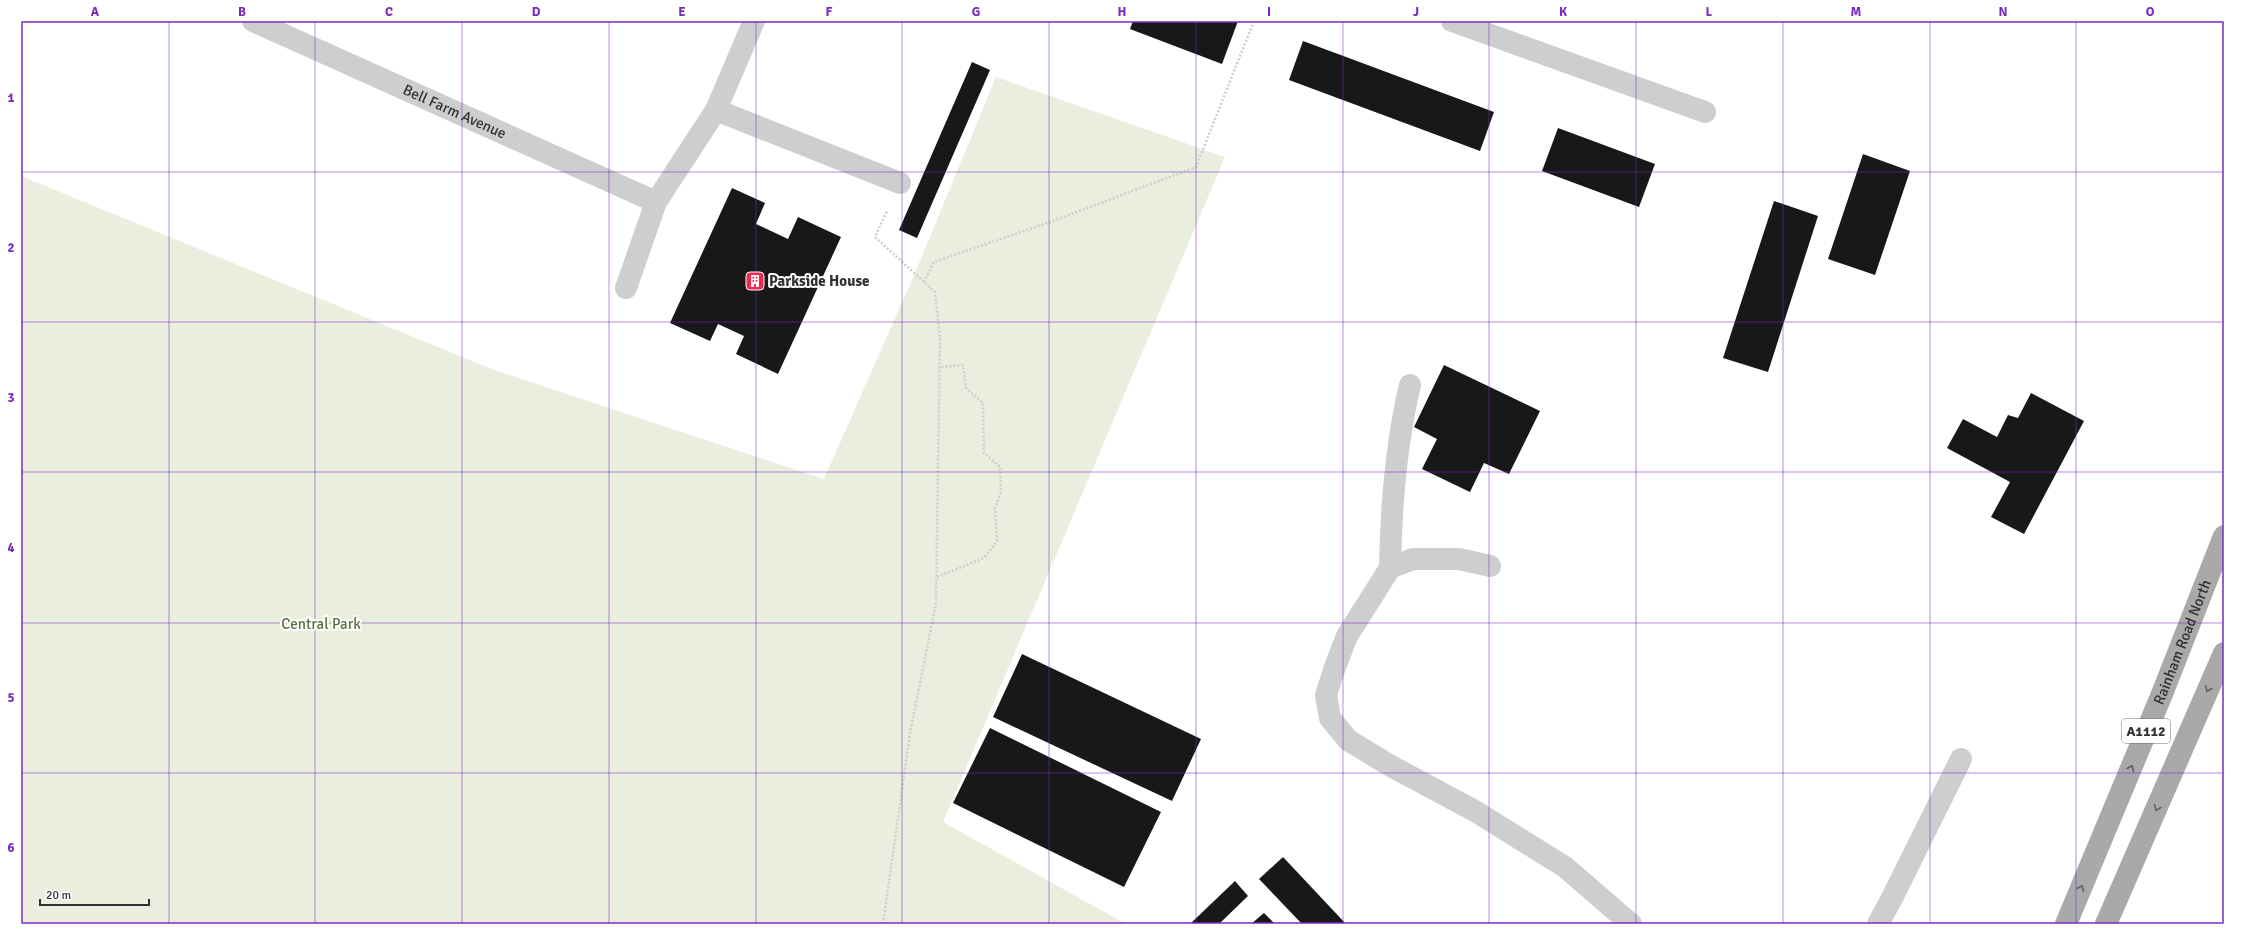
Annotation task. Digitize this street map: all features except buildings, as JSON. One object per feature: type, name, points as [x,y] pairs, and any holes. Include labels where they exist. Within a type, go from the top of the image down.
[{"type":"main road","name":"Rainham Road North","points":[[2066,924],[2162,694],[2224,536]]},
{"type":"main road","name":"A1112","points":[[2106,924],[2224,653]]},
{"type":"street","name":"Bell Farm Avenue","points":[[253,21],[656,202]]},
{"type":"street","points":[[626,288],[656,202],[716,110],[754,21]]},
{"type":"street","points":[[1452,21],[1705,112]]},
{"type":"street","points":[[716,110],[900,183]]},
{"type":"street","points":[[1410,384],[1400,425],[1390,536],[1390,568],[1347,636],[1326,695],[1330,718],[1348,740],[1389,765],[1475,812],[1565,867],[1631,924]]},
{"type":"street","points":[[1390,568],[1413,559],[1459,559],[1490,566]]},
{"type":"street","points":[[1878,924],[1961,759]]},
{"type":"path","points":[[924,282],[934,262],[1053,221],[1196,167],[1254,21]]},
{"type":"path","points":[[883,924],[910,734],[936,603],[937,577],[940,337],[935,292],[875,237],[900,183]]},
{"type":"path","points":[[937,577],[984,558],[988,553],[997,541],[995,508],[1001,492],[1000,467],[984,453],[983,403],[966,388],[963,365],[940,368]]},
{"type":"green space","name":"Central Park","points":[[996,77],[1225,157],[943,822],[1126,924],[21,924],[21,176],[494,370],[824,479],[915,273]]},
{"type":"place","name":"Parkside House","points":[[755,281]]}]
